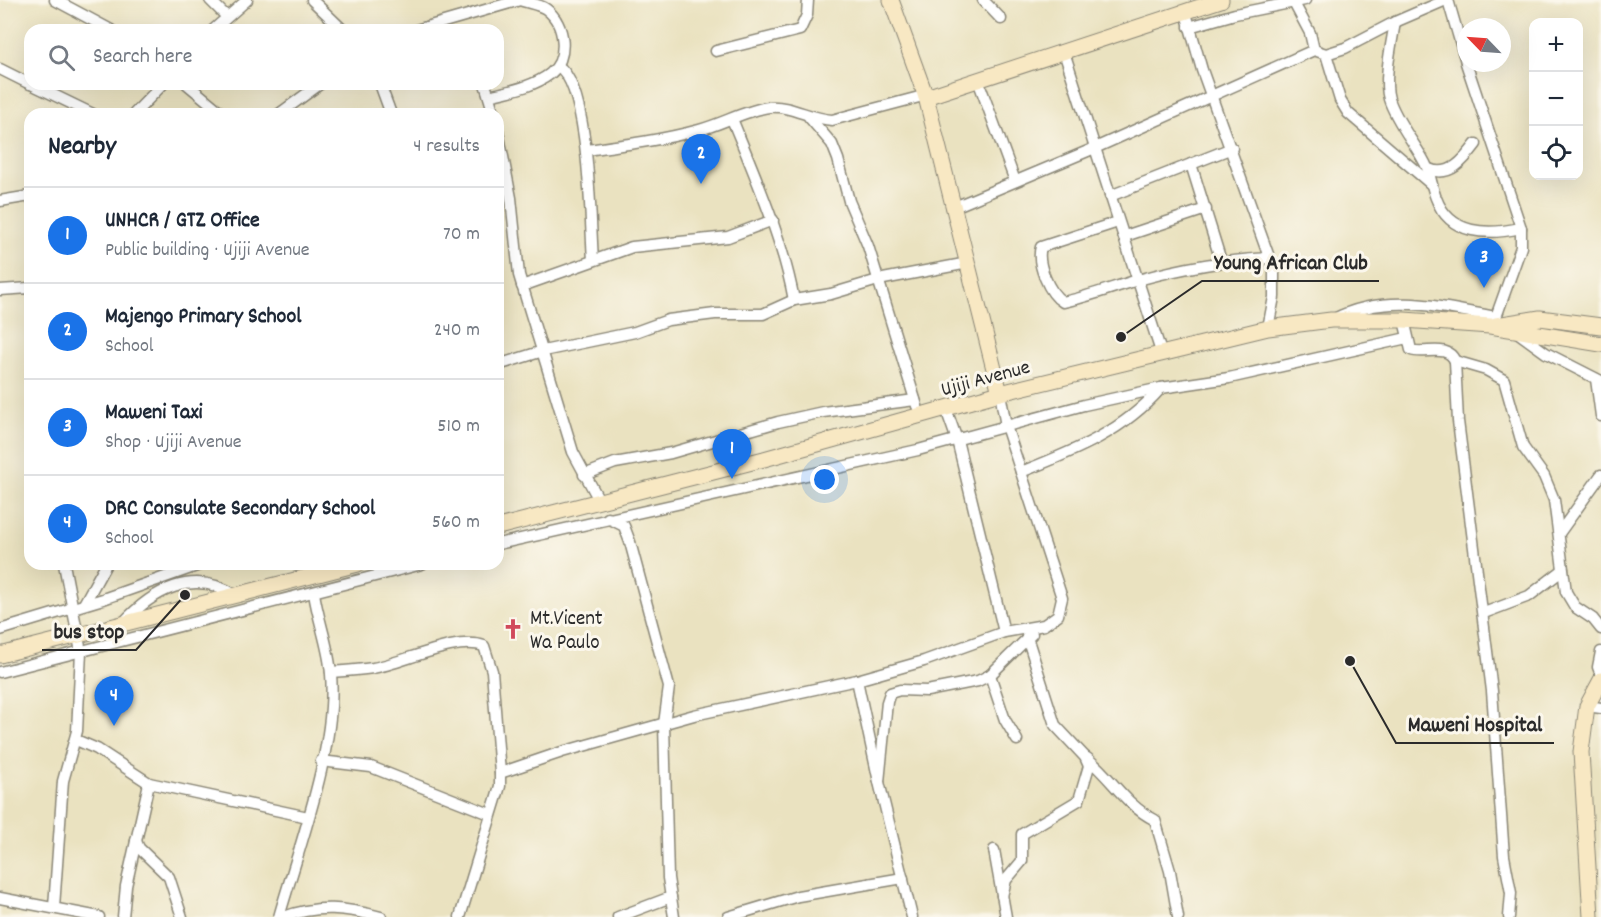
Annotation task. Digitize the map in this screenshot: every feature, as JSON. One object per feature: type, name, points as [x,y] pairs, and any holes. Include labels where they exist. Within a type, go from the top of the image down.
[{"type":"street","points":[[55,0],[100,24]]},
{"type":"street","points":[[210,0],[224,14]]},
{"type":"street","points":[[221,0],[224,14]]},
{"type":"street","points":[[217,24],[224,14],[247,0]]},
{"type":"street","points":[[312,0],[337,24]]},
{"type":"street","points":[[440,24],[520,0],[546,9],[555,20],[561,32],[563,44],[562,58],[558,66],[543,79],[525,87],[489,96]]},
{"type":"street","points":[[716,51],[800,30],[807,15],[808,0]]},
{"type":"street","points":[[879,782],[887,702],[890,693],[952,687],[978,681],[990,675],[1027,637],[1059,615],[1062,598],[1006,426],[1000,393],[925,96],[891,0]]},
{"type":"street","points":[[983,0],[1002,19]]},
{"type":"street","points":[[1188,20],[1221,0]]},
{"type":"street","points":[[952,208],[1095,148],[1314,50],[1326,54],[1345,48],[1395,22],[1447,0],[1457,33]]},
{"type":"street","points":[[586,150],[646,142],[768,107],[782,107],[808,117],[831,120],[925,96],[1064,52],[1188,20],[1300,2],[1314,50]]},
{"type":"street","points":[[464,18],[466,24]]},
{"type":"street","points":[[1188,20],[1270,258],[1275,282],[1268,328]]},
{"type":"street","points":[[1395,22],[1388,96],[1429,169],[1443,213],[1459,226],[1485,232],[1521,228]]},
{"type":"street","points":[[1064,52],[1079,105],[1118,222],[1125,236],[1161,352]]},
{"type":"street","points":[[1326,54],[1340,100],[1348,113],[1433,186]]},
{"type":"street","points":[[558,66],[570,77],[586,150],[593,260]]},
{"type":"street","points":[[0,69],[24,81]]},
{"type":"street","points":[[1331,320],[1354,310],[1375,305],[1411,302],[1493,322],[1521,247],[1521,228],[1469,72]]},
{"type":"street","points":[[978,80],[1015,181]]},
{"type":"street","points":[[43,90],[80,108]]},
{"type":"street","points":[[140,108],[157,90]]},
{"type":"street","points":[[194,90],[216,108]]},
{"type":"street","points":[[287,108],[312,90]]},
{"type":"street","points":[[382,90],[389,108]]},
{"type":"street","points":[[487,90],[492,108]]},
{"type":"street","points":[[584,475],[615,464],[671,453],[778,422],[823,412],[917,408],[878,279],[849,201],[835,152],[820,128],[808,117]]},
{"type":"street","points":[[732,119],[773,220],[789,270],[794,300]]},
{"type":"street","points":[[1429,169],[1439,173],[1449,170],[1463,161],[1476,144]]},
{"type":"street","points":[[1110,195],[1232,148]]},
{"type":"street","points":[[504,159],[508,177],[514,251],[522,286],[563,423],[584,475],[599,500]]},
{"type":"street","points":[[1191,164],[1221,261]]},
{"type":"street","points":[[0,201],[24,197]]},
{"type":"street","points":[[1125,236],[1206,209]]},
{"type":"street","points":[[522,286],[632,247],[728,237],[773,220]]},
{"type":"street","points":[[1118,222],[1045,244],[1039,251],[1042,267],[1055,298],[1063,302],[1092,296],[1138,280],[1221,261],[1270,258]]},
{"type":"street","points":[[504,363],[543,351],[635,332],[668,320],[715,314],[763,314],[794,300],[831,294],[878,279],[968,263]]},
{"type":"street","points":[[0,290],[24,292]]},
{"type":"street","name":"Ujiji Avenue","points":[[504,525],[774,456],[917,408],[946,409],[1161,352],[1268,328],[1331,320],[1493,322],[1540,318],[1601,326]]},
{"type":"street","points":[[1404,320],[1407,338],[1413,351],[1445,352],[1450,354],[1455,362],[1458,421],[1484,613],[1504,856],[1511,893],[1509,917]]},
{"type":"street","name":"Ujiji Avenue","points":[[1493,322],[1517,332],[1601,344]]},
{"type":"street","points":[[1517,332],[1546,353],[1599,380],[1601,416]]},
{"type":"street","points":[[504,543],[608,518],[744,491],[1161,388],[1229,378],[1407,338]]},
{"type":"street","points":[[1455,362],[1491,371],[1504,380],[1515,426],[1528,456],[1548,485],[1560,532],[1566,592],[1571,603],[1601,629]]},
{"type":"street","points":[[1022,472],[1100,439],[1138,412],[1161,388]]},
{"type":"street","points":[[946,409],[957,440],[1004,632]]},
{"type":"street","points":[[1560,532],[1601,475]]},
{"type":"street","points":[[608,518],[624,526],[661,650],[669,687],[664,724],[668,878],[675,917]]},
{"type":"street","points":[[54,907],[63,781],[76,740],[81,652],[65,570]]},
{"type":"street","points":[[84,604],[103,570]]},
{"type":"street","points":[[0,630],[43,618],[184,570]]},
{"type":"street","points":[[0,655],[237,596],[324,570]]},
{"type":"street","points":[[0,672],[399,570]]},
{"type":"street","points":[[1484,613],[1529,596],[1563,570]]},
{"type":"street","points":[[122,624],[144,601],[171,586],[211,586],[227,590],[237,596]]},
{"type":"street","points":[[279,917],[308,817],[332,701],[331,672],[314,592]]},
{"type":"street","points":[[500,773],[562,752],[664,724],[746,703],[857,680],[924,661],[1004,632],[1044,625]]},
{"type":"street","points":[[1027,637],[1055,725],[1085,757],[1096,765],[1111,785],[1120,789],[1132,806],[1155,820],[1170,871],[1178,917]]},
{"type":"street","points":[[331,672],[374,668],[450,648],[478,644],[484,646],[492,671],[500,786],[461,917]]},
{"type":"street","points":[[1601,652],[1598,667],[1601,675]]},
{"type":"street","points":[[990,675],[1005,720],[1017,740]]},
{"type":"street","points":[[857,680],[912,917]]},
{"type":"street","points":[[1591,917],[1594,886],[1581,752],[1601,680]]},
{"type":"street","points":[[76,740],[97,749],[150,783],[308,817]]},
{"type":"street","points":[[1002,896],[1006,880],[1022,861],[1022,834],[1079,800],[1089,766],[1085,757]]},
{"type":"street","points":[[321,761],[371,767],[490,814]]},
{"type":"street","points":[[123,917],[126,886],[150,783]]},
{"type":"street","points":[[136,841],[139,848],[169,877],[182,917]]},
{"type":"street","points":[[994,850],[1006,917]]},
{"type":"street","points":[[728,917],[798,896],[903,878]]},
{"type":"street","points":[[618,917],[671,897]]},
{"type":"street","points":[[0,898],[99,917]]},
{"type":"street","points":[[284,917],[298,912],[338,907],[381,917]]},
{"type":"place","name":"Majengo Primary School","points":[[701,184]]},
{"type":"place","name":"Maweni Taxi","points":[[1484,288]]},
{"type":"place","name":"Young African Club","points":[[1121,337]]},
{"type":"place","name":"UNHCR / GTZ Office","points":[[732,479]]},
{"type":"place","name":"bus stop","points":[[185,595]]},
{"type":"place","name":"Mt.Vicent Wa Paulo","points":[[513,629]]},
{"type":"place","name":"Maweni Hospital","points":[[1350,661]]},
{"type":"place","name":"DRC Consulate Secondary School","points":[[114,726]]}]
